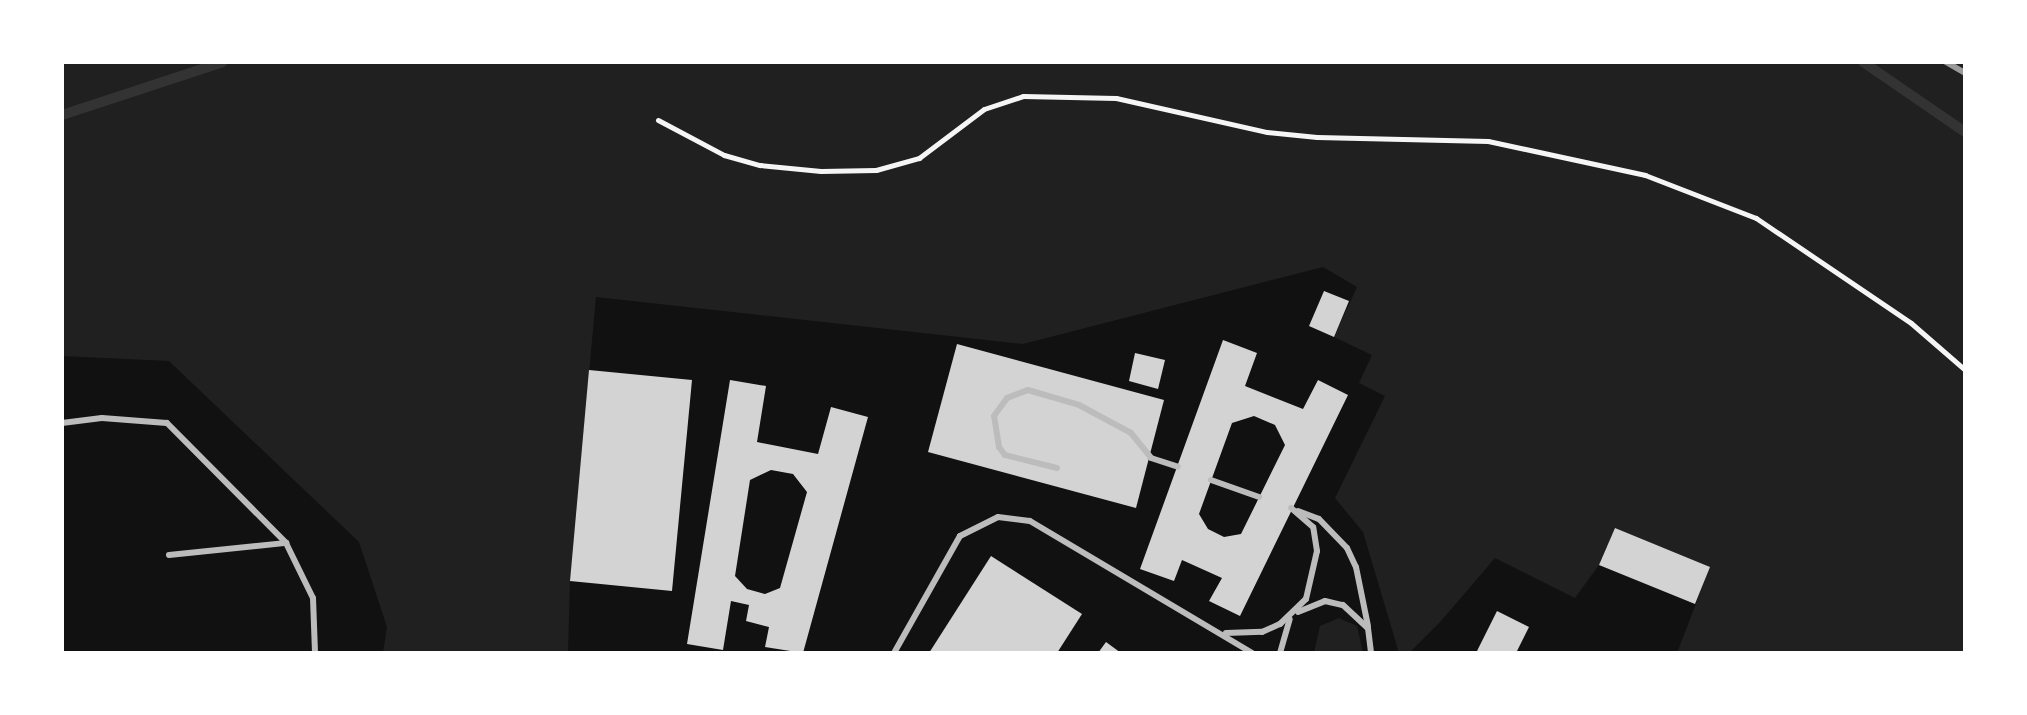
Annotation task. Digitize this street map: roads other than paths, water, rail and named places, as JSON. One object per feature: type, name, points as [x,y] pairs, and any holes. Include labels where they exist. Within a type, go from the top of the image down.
[{"type":"lane","points":[[1057,468],[1005,455],[999,447],[994,416],[1007,398],[1028,390],[1079,405],[1131,433],[1151,458],[1178,467]]},
{"type":"lane","points":[[62,423],[102,418],[167,423],[286,543],[313,598],[315,653]]},
{"type":"lane","points":[[1211,480],[1259,497]]},
{"type":"lane","points":[[1280,653],[1284,628],[1313,584],[1317,551],[1313,527],[1291,508],[1319,519],[1347,548],[1356,567],[1373,650]]},
{"type":"lane","points":[[894,653],[960,536],[998,517],[1030,521],[1252,653]]},
{"type":"lane","points":[[169,555],[286,543]]},
{"type":"lane","points":[[1222,633],[1262,632],[1308,605],[1334,603],[1358,614],[1368,628]]},
{"type":"waterway","points":[[62,115],[223,62]]},
{"type":"waterway","points":[[1863,62],[1965,132]]},
{"type":"railway","points":[[1946,62],[1965,73]]}]
